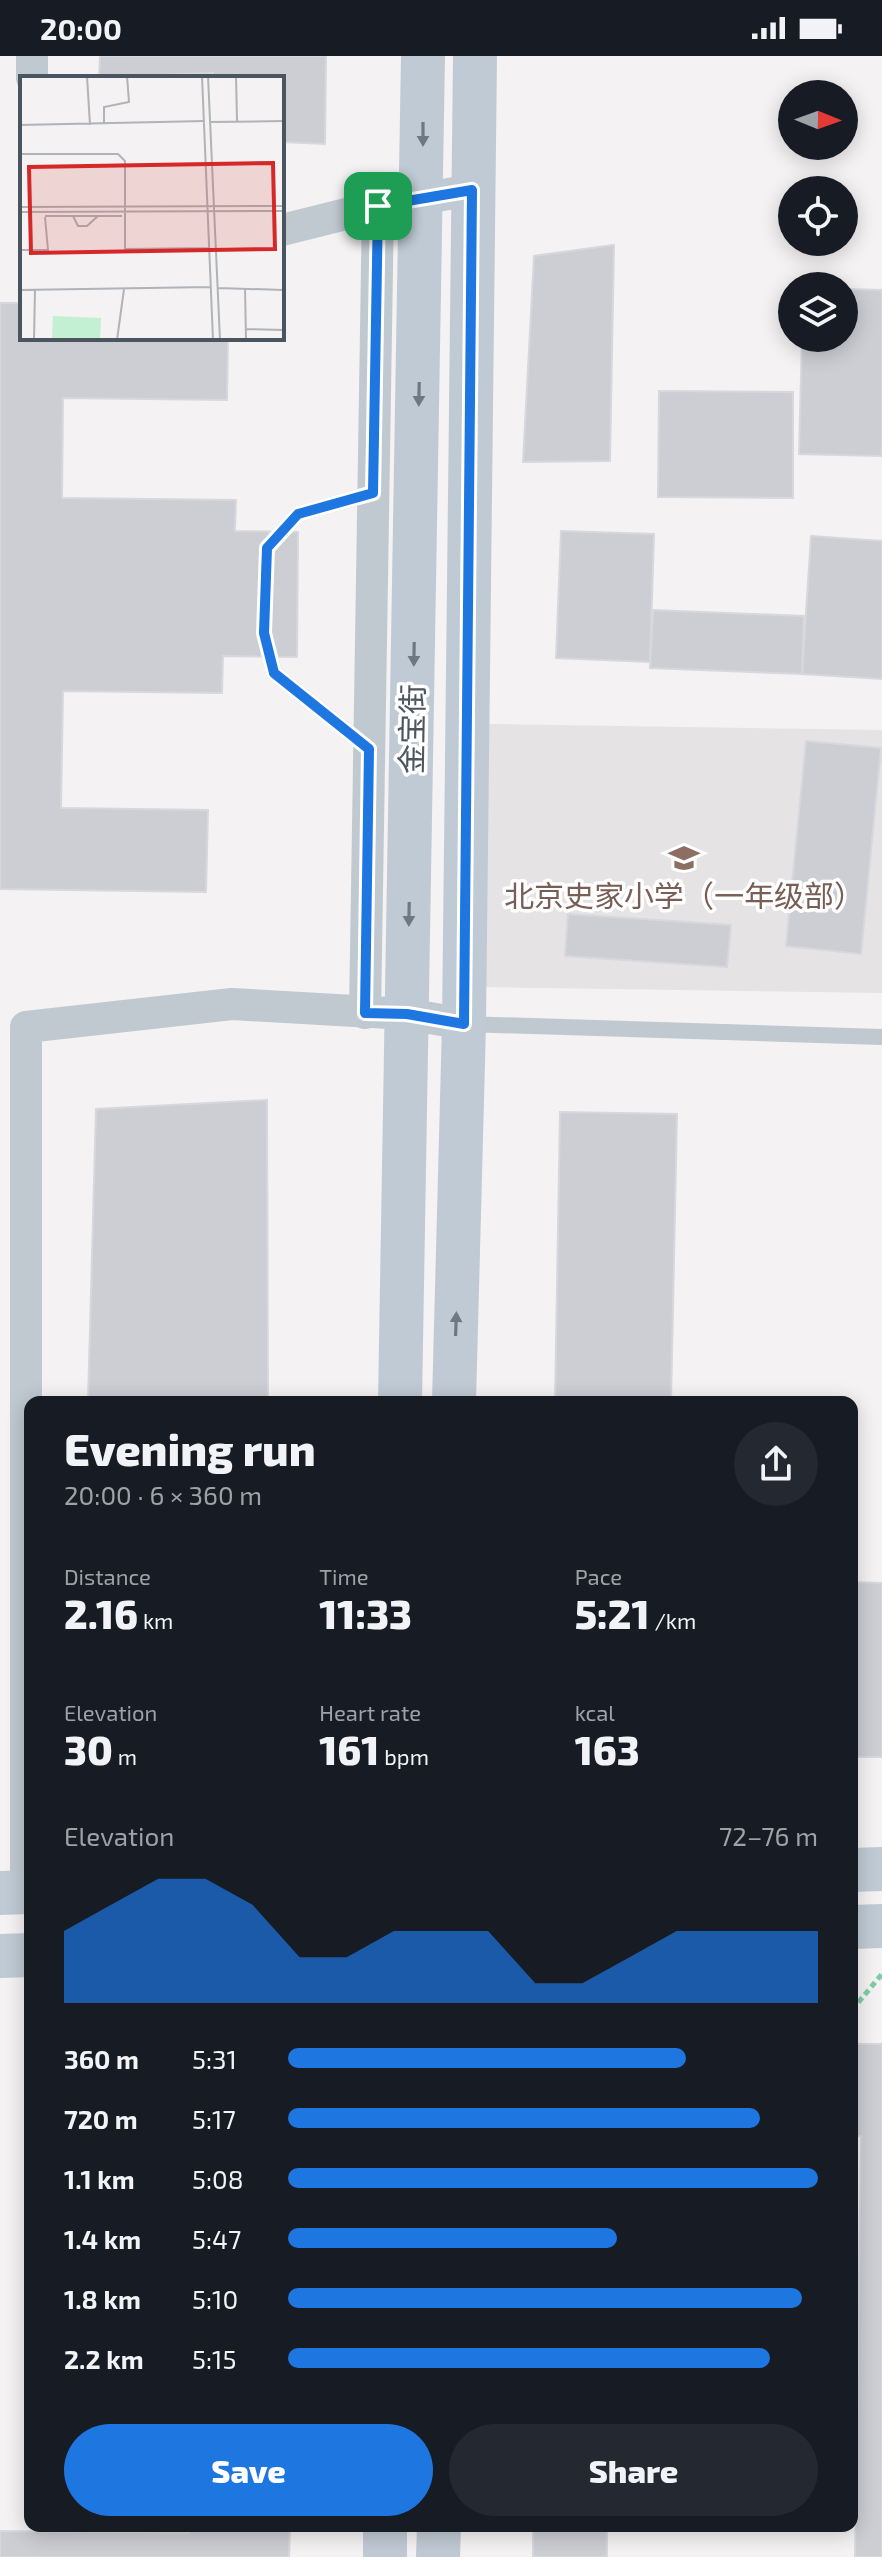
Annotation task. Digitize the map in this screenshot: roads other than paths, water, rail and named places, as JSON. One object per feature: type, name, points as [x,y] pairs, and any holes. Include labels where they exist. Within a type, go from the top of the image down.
[{"type":"main road","name":"金宝街","points":[[400,1396],[386,1014],[422,198],[423,56]]},
{"type":"main road","name":"金宝街","points":[[454,1396],[464,1024],[475,56]]},
{"type":"main road","points":[[858,1870],[882,1869]]},
{"type":"main road","points":[[858,1927],[882,1926]]},
{"type":"main road","points":[[0,1956],[24,1955]]},
{"type":"main road","points":[[385,2532],[385,2557]]},
{"type":"main road","points":[[438,2557],[439,2532]]},
{"type":"street","points":[[284,230],[378,206],[472,190]]},
{"type":"street","points":[[378,206],[369,749],[386,1014]]},
{"type":"street","points":[[19,1893],[26,1027],[232,1004],[386,1014],[464,1024]]},
{"type":"lane","points":[[369,749],[274,673],[264,633],[267,548],[298,514],[373,493]]},
{"type":"lane","points":[[464,1024],[882,1037]]},
{"type":"place","name":"北京史家小学（一年级部）","points":[[684,858]]}]
